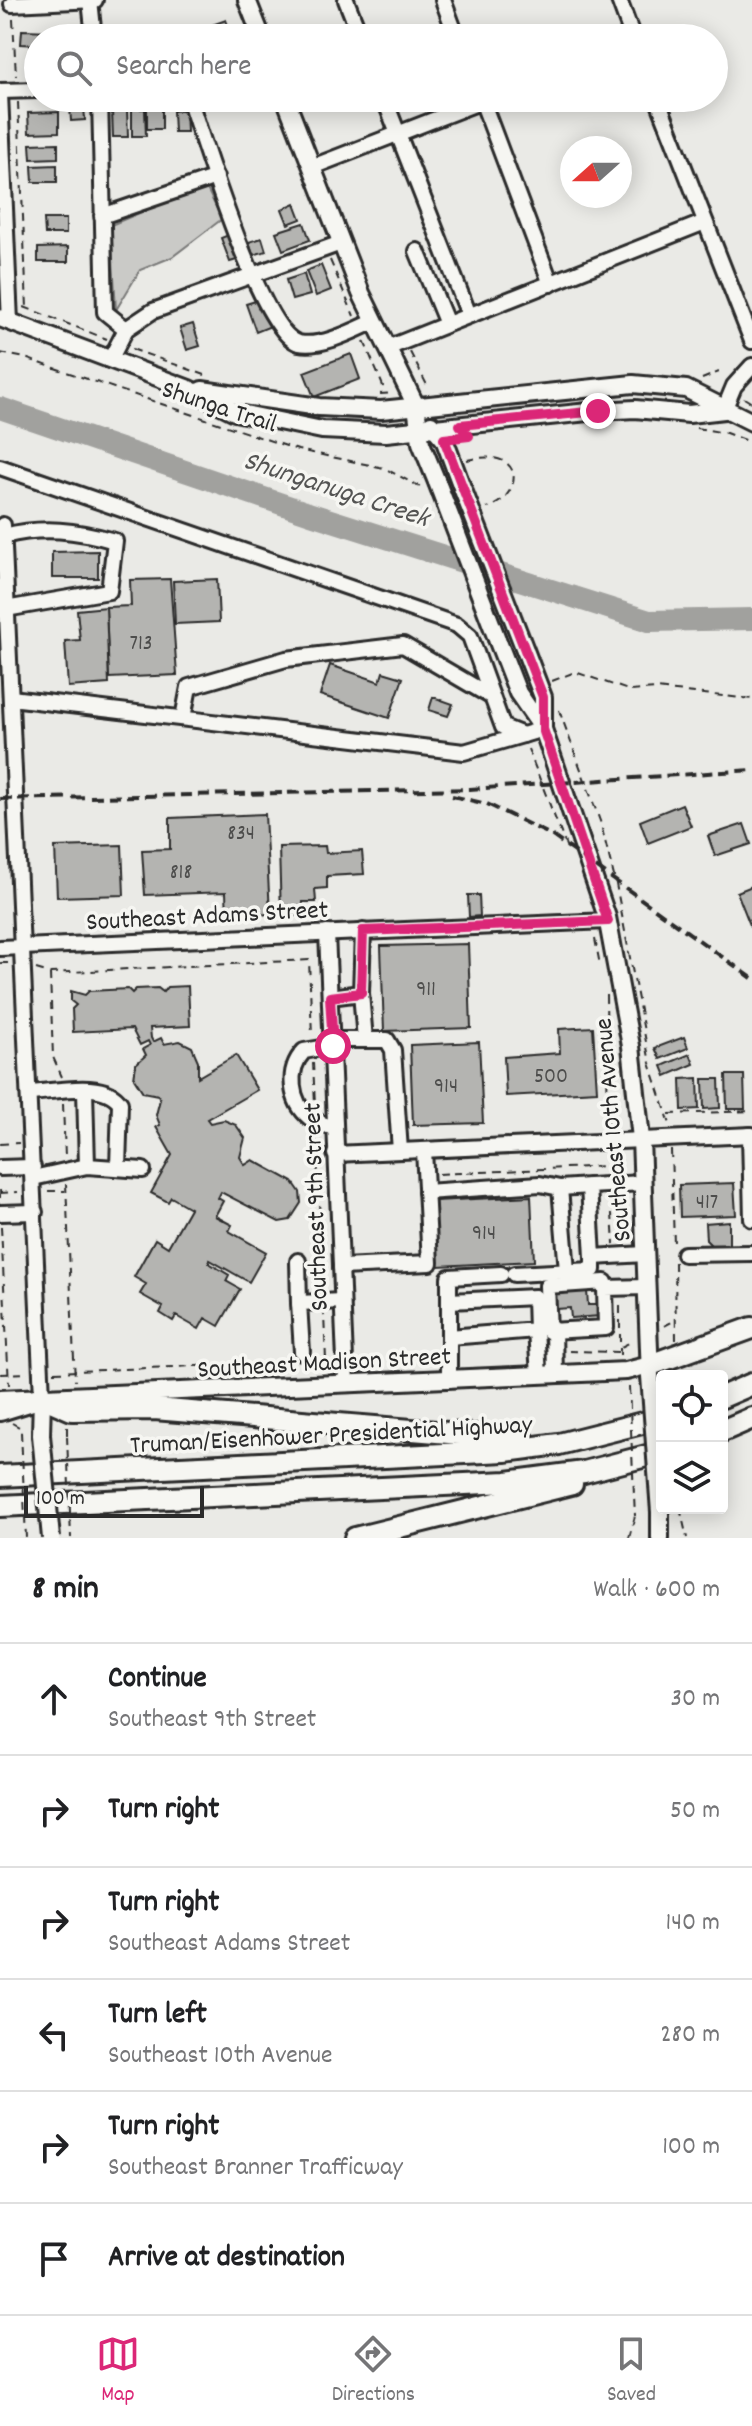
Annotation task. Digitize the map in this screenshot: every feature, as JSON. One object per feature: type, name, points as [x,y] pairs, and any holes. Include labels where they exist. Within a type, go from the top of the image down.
[{"type":"highway","points":[[650,1371],[752,1328]]},
{"type":"highway","points":[[728,1394],[752,1384]]},
{"type":"highway","points":[[5,1404],[42,1397],[72,1410],[154,1409],[478,1437],[520,1439],[607,1434]]},
{"type":"highway","points":[[728,1428],[752,1418]]},
{"type":"highway","name":"Truman/Eisenhower Presidential Highway","points":[[0,1476],[491,1452],[607,1434],[656,1420]]},
{"type":"highway","points":[[0,1506],[457,1486],[532,1480],[656,1454]]},
{"type":"highway","points":[[355,1538],[565,1488],[615,1464]]},
{"type":"main road","points":[[247,0],[256,24]]},
{"type":"main road","name":"Southeast 10th Avenue","points":[[290,112],[375,321],[396,344],[427,429],[432,486],[518,693],[543,729],[608,921],[631,1046],[641,1139],[660,1538]]},
{"type":"main road","points":[[5,320],[189,389],[235,412],[300,426],[386,433],[610,411],[689,414],[724,410]]},
{"type":"main road","points":[[189,389],[319,407],[380,400],[633,384],[686,389],[752,422]]},
{"type":"main road","name":"Southeast 10th Avenue","points":[[427,429],[444,439],[543,697],[543,729]]},
{"type":"main road","name":"Southeast Madison Street","points":[[42,1397],[547,1375],[628,1379],[650,1371]]},
{"type":"main road","points":[[42,1397],[41,1435],[51,1538]]},
{"type":"street","points":[[12,4],[92,0],[93,24]]},
{"type":"street","points":[[346,0],[355,24]]},
{"type":"street","points":[[443,0],[452,24]]},
{"type":"street","points":[[619,0],[628,24]]},
{"type":"street","points":[[5,320],[8,301],[0,92],[24,90]]},
{"type":"street","points":[[100,112],[105,312],[126,329]]},
{"type":"street","points":[[194,112],[252,275],[278,327],[288,338],[313,344],[375,321]]},
{"type":"street","points":[[390,112],[469,315]]},
{"type":"street","points":[[312,167],[451,112]]},
{"type":"street","points":[[489,112],[551,284]]},
{"type":"street","points":[[662,112],[752,341]]},
{"type":"street","points":[[102,216],[216,177]]},
{"type":"street","points":[[396,344],[705,222]]},
{"type":"street","points":[[110,360],[126,329],[153,311],[341,243]]},
{"type":"street","points":[[417,251],[447,324]]},
{"type":"street","points":[[724,410],[734,386],[752,366]]},
{"type":"street","points":[[0,467],[457,625],[470,636],[503,727],[523,735]]},
{"type":"street","points":[[4,610],[109,591],[115,541],[82,532],[4,530],[4,610],[11,698],[42,1397]]},
{"type":"street","points":[[183,718],[189,687],[286,659],[403,645],[492,697]]},
{"type":"street","points":[[11,698],[464,752],[543,729]]},
{"type":"street","name":"Southeast Adams Street","points":[[0,948],[608,921]]},
{"type":"street","points":[[363,931],[361,993],[365,1040]]},
{"type":"street","name":"Southeast 9th Street","points":[[327,933],[346,1384]]},
{"type":"street","points":[[330,997],[361,993]]},
{"type":"street","points":[[334,1128],[308,1117],[293,1090],[292,1077],[297,1058],[333,1043],[387,1040],[393,1050],[400,1151]]},
{"type":"street","points":[[85,1090],[87,1166]]},
{"type":"street","points":[[29,1093],[106,1091],[120,1103],[118,1167]]},
{"type":"street","points":[[335,1154],[751,1135],[752,1219]]},
{"type":"street","points":[[341,1267],[430,1263],[424,1150]]},
{"type":"street","points":[[0,1168],[33,1172],[87,1166],[143,1170]]},
{"type":"street","points":[[426,1192],[540,1184],[560,1188],[643,1183]]},
{"type":"street","points":[[449,1380],[449,1277],[593,1270],[589,1186]]},
{"type":"street","points":[[560,1188],[567,1271]]},
{"type":"street","points":[[0,1213],[35,1212]]},
{"type":"street","points":[[684,1254],[752,1253]]},
{"type":"street","points":[[593,1257],[645,1254]]},
{"type":"street","points":[[298,1261],[302,1358]]},
{"type":"street","points":[[534,1273],[536,1330],[547,1375]]},
{"type":"street","points":[[611,1288],[606,1328],[549,1331],[547,1286],[605,1282],[611,1288],[647,1287]]},
{"type":"street","points":[[449,1301],[535,1297]]},
{"type":"street","points":[[299,1303],[342,1301]]},
{"type":"street","points":[[449,1337],[536,1330]]},
{"type":"street","points":[[547,1375],[555,1351],[554,1330]]},
{"type":"path","points":[[12,4],[27,309]]},
{"type":"path","points":[[322,261],[331,261],[359,328],[383,386],[380,400],[414,399],[430,391],[439,391]]},
{"type":"path","points":[[8,301],[207,376]]},
{"type":"path","points":[[396,344],[430,391]]},
{"type":"path","name":"Shunga Trail","points":[[0,353],[25,358],[298,450],[384,468],[432,486]]},
{"type":"path","points":[[701,380],[719,372]]},
{"type":"path","points":[[687,427],[726,433],[752,443]]},
{"type":"path","points":[[461,453],[463,461],[494,456],[506,460],[510,467],[512,484],[508,492],[497,505],[485,508]]},
{"type":"path","points":[[548,683],[575,672],[631,691],[656,689],[752,699]]},
{"type":"path","points":[[523,735],[570,856]]},
{"type":"path","points":[[595,939],[601,965]]},
{"type":"path","points":[[0,963],[50,973],[309,960],[326,1360],[302,1358],[0,1374]]},
{"type":"path","points":[[606,992],[614,1256]]},
{"type":"path","points":[[668,1114],[752,1111]]},
{"type":"path","points":[[0,1144],[19,1142]]},
{"type":"path","points":[[425,1174],[609,1166]]},
{"type":"path","points":[[0,1190],[8,1373],[5,1404],[12,1423],[21,1428],[26,1538]]},
{"type":"path","points":[[611,1288],[619,1352],[628,1379],[635,1516],[629,1538]]},
{"type":"path","points":[[555,1351],[619,1352]]},
{"type":"path","points":[[67,1424],[71,1538]]},
{"type":"path","points":[[681,1514],[687,1538]]},
{"type":"shaded area","points":[[205,185],[222,219],[172,257],[140,270],[116,310],[111,225]]},
{"type":"building","points":[[59,112],[59,132],[29,133],[28,113]]},
{"type":"building","points":[[70,112],[84,112],[85,120],[71,121]]},
{"type":"building","points":[[112,112],[127,112],[128,137],[113,137]]},
{"type":"building","points":[[132,112],[145,112],[146,136],[132,136]]},
{"type":"building","points":[[147,112],[162,112],[162,129],[147,129]]},
{"type":"building","points":[[173,112],[186,112],[187,132],[174,132]]},
{"type":"building","points":[[58,143],[58,158],[31,159],[30,144]]},
{"type":"building","points":[[57,165],[57,182],[33,182],[32,166]]},
{"type":"building","points":[[295,203],[301,219],[288,224],[282,209]]},
{"type":"building","points":[[44,219],[66,219],[66,234],[45,234]]},
{"type":"building","points":[[304,223],[310,240],[283,250],[276,232]]},
{"type":"building","points":[[231,234],[240,259],[230,262],[221,238]]},
{"type":"building","points":[[262,238],[266,251],[253,255],[249,242]]},
{"type":"building","points":[[68,247],[68,262],[38,262],[38,248]]},
{"type":"building","points":[[321,265],[331,290],[316,296],[306,271]]},
{"type":"building","points":[[304,274],[310,295],[292,300],[286,280]]},
{"type":"building","points":[[262,299],[271,326],[256,332],[246,304]]},
{"type":"building","points":[[193,324],[200,346],[187,350],[180,328]]},
{"type":"building","points":[[351,354],[360,379],[314,397],[304,372]]},
{"type":"building","points":[[98,551],[98,578],[52,578],[52,552]]},
{"type":"building","points":[[170,579],[177,675],[109,678],[106,607],[131,606],[130,580]]},
{"type":"building","points":[[217,579],[219,622],[175,624],[173,581]]},
{"type":"building","points":[[106,607],[109,684],[68,687],[65,641],[80,640],[77,610]]},
{"type":"building","points":[[330,665],[380,682],[383,672],[403,678],[389,718],[320,695]]},
{"type":"building","points":[[433,697],[453,704],[448,716],[429,710]]},
{"type":"building","points":[[682,804],[691,826],[648,843],[640,821]]},
{"type":"building","points":[[265,814],[270,914],[227,917],[226,892],[145,895],[142,850],[170,849],[170,818]]},
{"type":"building","points":[[744,824],[751,844],[715,856],[708,836]]},
{"type":"building","points":[[122,845],[124,895],[57,897],[55,847]]},
{"type":"building","points":[[325,846],[326,853],[362,851],[364,874],[327,876],[327,888],[315,889],[316,902],[303,902],[303,916],[281,916],[279,847]]},
{"type":"building","points":[[752,886],[752,924],[750,925],[737,892]]},
{"type":"building","points":[[468,895],[479,895],[480,916],[469,917]]},
{"type":"building","points":[[468,944],[471,1028],[384,1031],[381,946]]},
{"type":"building","points":[[188,986],[190,1026],[150,1028],[153,1042],[161,1038],[164,1044],[180,1041],[192,1047],[198,1061],[198,1077],[236,1055],[257,1090],[207,1119],[210,1123],[224,1120],[236,1125],[245,1138],[240,1157],[245,1165],[253,1160],[293,1182],[300,1192],[301,1203],[290,1220],[279,1222],[221,1192],[218,1198],[223,1201],[215,1216],[232,1225],[229,1231],[266,1252],[249,1282],[210,1260],[209,1263],[229,1275],[226,1281],[240,1289],[219,1326],[205,1318],[199,1329],[176,1316],[173,1321],[160,1313],[163,1307],[140,1294],[146,1284],[134,1277],[155,1239],[168,1247],[190,1208],[171,1197],[168,1202],[151,1193],[172,1155],[156,1127],[160,1125],[156,1115],[160,1099],[158,1095],[143,1092],[134,1078],[136,1064],[146,1055],[143,1049],[150,1045],[148,1041],[140,1045],[132,1029],[73,1032],[72,1009],[76,1005],[71,1001],[71,991],[85,995],[89,991],[128,989],[132,993],[136,989],[158,988],[163,992],[167,987]]},
{"type":"building","points":[[593,1027],[597,1091],[506,1096],[504,1057],[560,1053],[559,1029]]},
{"type":"building","points":[[684,1037],[688,1048],[660,1059],[655,1048]]},
{"type":"building","points":[[479,1042],[483,1123],[413,1125],[410,1045]]},
{"type":"building","points":[[690,1054],[694,1064],[666,1076],[662,1066]]},
{"type":"building","points":[[726,1075],[744,1075],[745,1109],[727,1109]]},
{"type":"building","points":[[698,1078],[699,1109],[682,1110],[681,1079]]},
{"type":"building","points":[[703,1079],[719,1079],[720,1108],[704,1109]]},
{"type":"building","points":[[734,1183],[736,1215],[680,1217],[679,1185]]},
{"type":"building","points":[[531,1196],[534,1261],[438,1266],[435,1201]]},
{"type":"building","points":[[729,1221],[729,1245],[712,1246],[706,1240],[705,1223]]},
{"type":"building","points":[[587,1291],[588,1305],[600,1305],[601,1316],[571,1318],[570,1308],[556,1309],[555,1293]]},
{"type":"waterway","name":"Shunganuga Creek","points":[[0,408],[311,514],[649,621],[752,619]]},
{"type":"railway","points":[[0,799],[470,789],[752,770]]},
{"type":"railway","points":[[452,796],[487,804],[551,835],[752,978]]},
{"type":"route","points":[[333,1046],[330,997],[361,993],[363,931],[608,921],[543,729],[543,697],[444,439],[469,436],[460,425],[598,411]]}]
